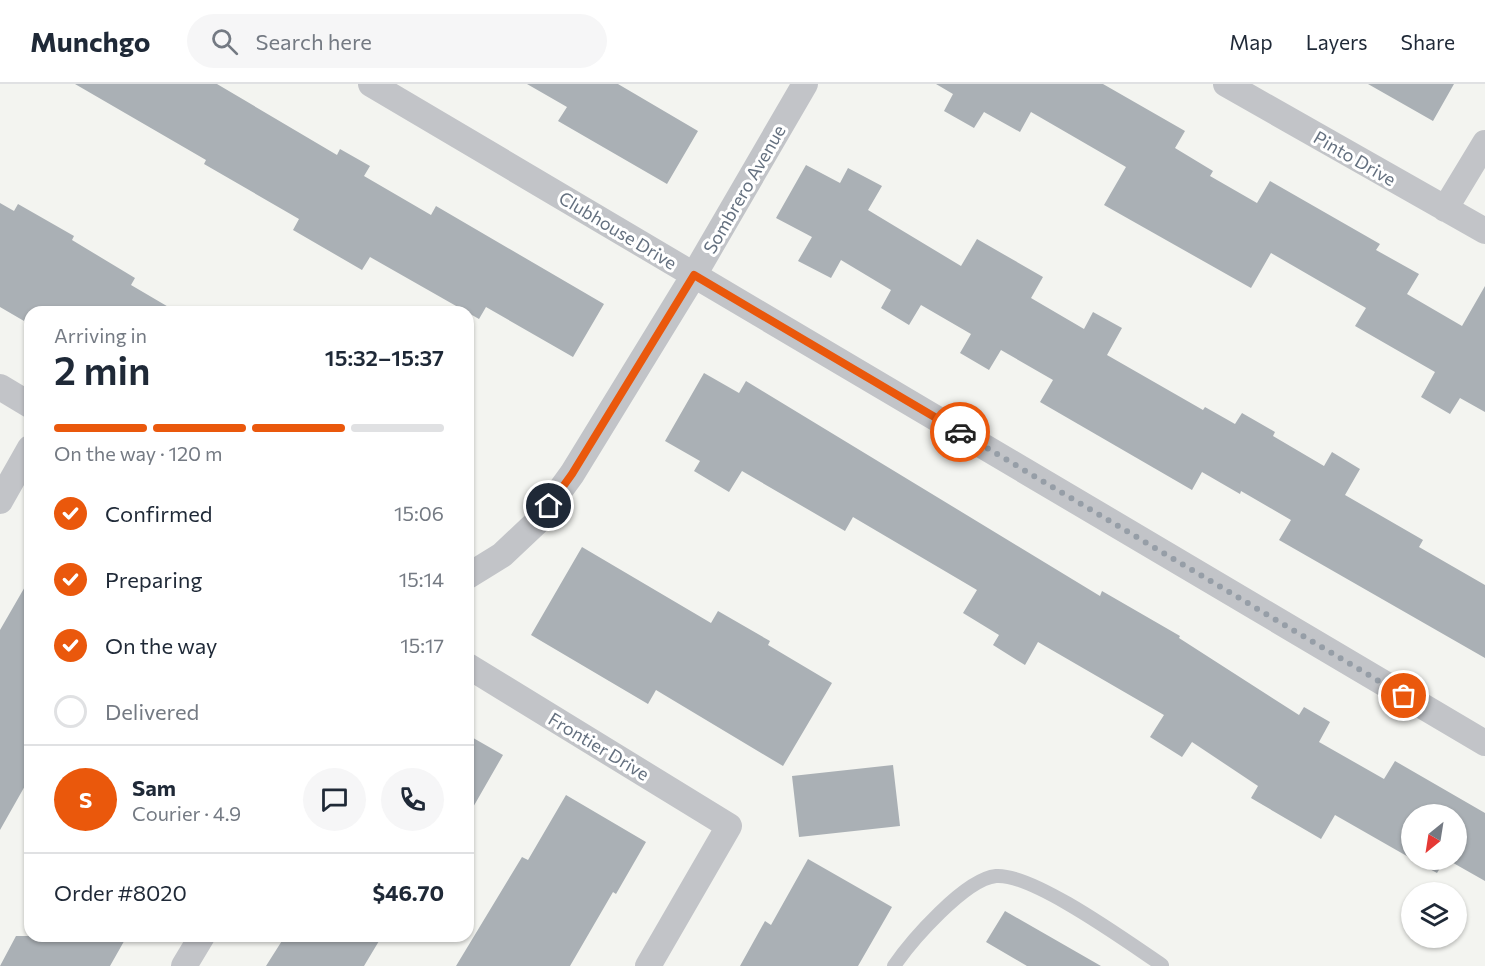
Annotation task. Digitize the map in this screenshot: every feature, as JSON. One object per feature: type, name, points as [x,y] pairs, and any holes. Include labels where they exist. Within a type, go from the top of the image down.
[{"type":"street","name":"Clubhouse Drive","points":[[371,84],[1485,743]]},
{"type":"street","name":"Sombrero Avenue","points":[[474,572],[502,555],[537,522],[572,474],[694,275],[805,84]]},
{"type":"street","name":"Pinto Drive","points":[[1226,84],[1485,231]]},
{"type":"street","points":[[1445,209],[1485,142]]},
{"type":"street","points":[[0,387],[24,401]]},
{"type":"street","points":[[0,501],[24,459]]},
{"type":"street","name":"Frontier Drive","points":[[474,670],[729,826],[648,966]]},
{"type":"street","points":[[184,966],[198,942]]},
{"type":"lane","points":[[894,966],[927,923],[977,885],[996,876],[1029,884],[1104,926],[1162,965]]},
{"type":"building","points":[[75,84],[217,84],[337,155],[340,149],[370,166],[364,176],[431,215],[436,206],[604,304],[573,357],[486,307],[479,319],[474,316],[474,306],[456,306],[370,257],[362,270],[293,230],[299,219],[204,164],[206,160]]},
{"type":"building","points":[[527,84],[618,84],[698,131],[667,184],[558,121],[567,107]]},
{"type":"building","points":[[936,84],[1103,84],[1185,131],[1175,148],[1213,171],[1210,176],[1257,203],[1270,181],[1380,244],[1376,250],[1419,274],[1407,294],[1462,326],[1485,286],[1485,412],[1460,398],[1450,414],[1421,397],[1435,372],[1355,326],[1366,308],[1271,253],[1251,288],[1104,205],[1126,167],[1031,112],[1020,132],[984,112],[974,128],[944,111],[953,94]]},
{"type":"building","points":[[1368,84],[1454,84],[1433,121]]},
{"type":"building","points":[[806,165],[840,183],[848,168],[882,186],[868,210],[961,266],[977,239],[1043,277],[1031,298],[1084,329],[1093,312],[1122,328],[1107,355],[1203,410],[1205,407],[1235,424],[1242,413],[1275,432],[1273,436],[1324,466],[1332,452],[1360,469],[1345,495],[1423,540],[1419,547],[1485,585],[1485,658],[1279,540],[1291,520],[1241,491],[1240,494],[1202,472],[1192,490],[1040,402],[1053,380],[1001,350],[989,370],[960,353],[971,334],[921,305],[909,325],[881,308],[891,290],[841,260],[831,278],[798,261],[812,237],[776,218]]},
{"type":"building","points":[[0,203],[14,211],[18,204],[74,236],[72,240],[135,278],[131,285],[167,306],[24,306],[24,321],[0,307]]},
{"type":"building","points":[[704,373],[739,393],[746,381],[1100,596],[1102,591],[1180,636],[1179,638],[1299,715],[1304,707],[1330,722],[1319,742],[1384,779],[1395,761],[1485,813],[1485,881],[1466,870],[1467,804],[1401,804],[1401,853],[1335,815],[1321,839],[1251,798],[1258,786],[1192,742],[1182,757],[1150,737],[1164,715],[1038,642],[1025,665],[993,645],[999,635],[963,613],[977,590],[853,517],[845,531],[742,471],[729,492],[694,471],[700,461],[665,441]]},
{"type":"building","points":[[582,547],[711,623],[718,611],[770,641],[768,645],[832,683],[783,766],[656,690],[648,704],[531,635]]},
{"type":"building","points":[[24,588],[24,788],[0,830],[0,630]]},
{"type":"building","points":[[474,738],[503,755],[474,806]]},
{"type":"building","points":[[893,765],[900,826],[799,837],[792,776]]},
{"type":"building","points":[[566,795],[646,842],[616,894],[613,892],[570,966],[456,966],[471,942],[474,942],[474,936],[522,857],[528,860]]},
{"type":"building","points":[[808,859],[892,907],[858,966],[740,966],[765,921],[771,925]]},
{"type":"building","points":[[1005,911],[1101,966],[1027,966],[986,942]]},
{"type":"building","points":[[16,936],[24,936],[24,942],[124,942],[110,966],[0,966]]},
{"type":"building","points":[[281,942],[378,942],[364,966],[266,966]]},
{"type":"way so far","points":[[960,432],[1404,696]]},
{"type":"route","points":[[549,506],[572,474],[694,275],[960,432]]}]
